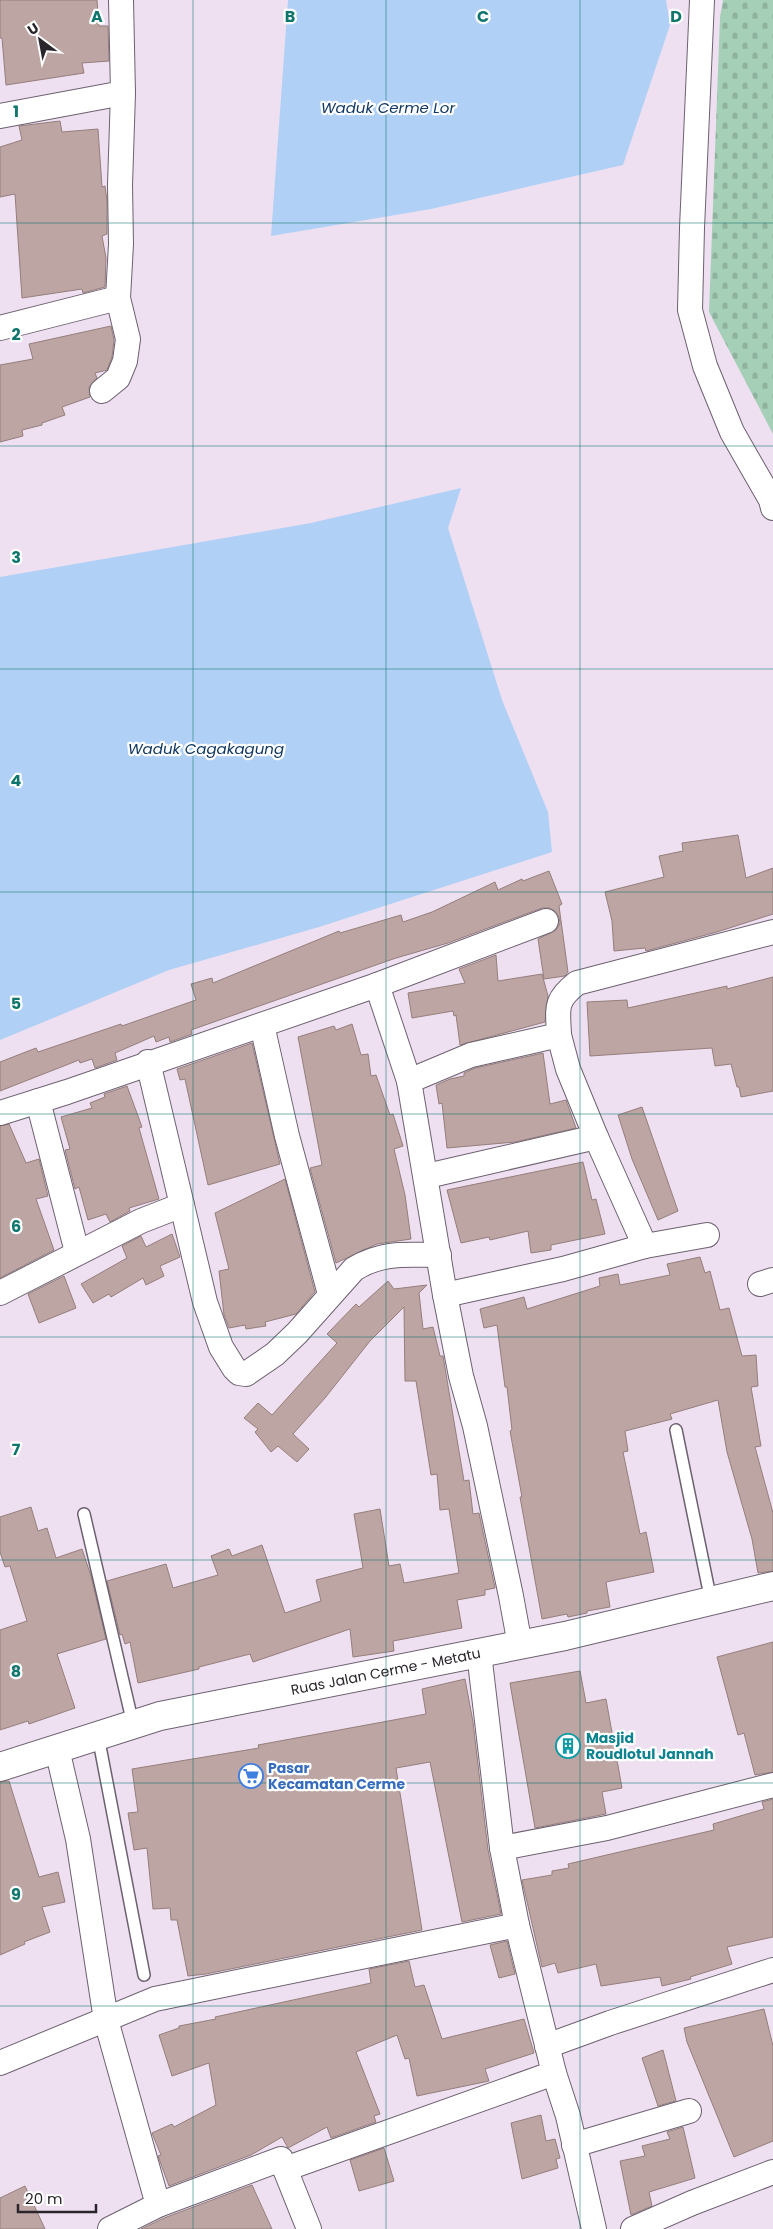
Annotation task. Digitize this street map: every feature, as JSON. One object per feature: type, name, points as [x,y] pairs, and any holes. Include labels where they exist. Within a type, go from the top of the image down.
[{"type":"main road","name":"Ruas Jalan Cerme - Metatu","points":[[0,1766],[160,1716],[565,1636],[773,1586]]},
{"type":"street","points":[[102,391],[118,378],[124,361],[128,339],[118,298],[121,244],[120,185],[123,93],[121,0]]},
{"type":"street","points":[[702,0],[690,310],[705,366],[729,424],[771,500],[773,508]]},
{"type":"street","points":[[0,116],[123,93]]},
{"type":"street","points":[[0,328],[118,298]]},
{"type":"street","points":[[0,1113],[377,985],[546,921]]},
{"type":"street","points":[[645,1246],[568,1069],[559,1035],[558,1010],[562,994],[577,983],[773,932]]},
{"type":"street","points":[[377,985],[410,1081],[445,1295],[461,1376],[475,1426],[520,1645]]},
{"type":"street","points":[[262,1025],[288,1136],[330,1294]]},
{"type":"street","points":[[410,1081],[471,1055],[559,1035]]},
{"type":"street","points":[[148,1062],[205,1302],[221,1347],[239,1373],[246,1374],[274,1354],[297,1333],[354,1269],[376,1257],[439,1255]]},
{"type":"street","points":[[38,1101],[77,1252]]},
{"type":"street","points":[[427,1176],[596,1137]]},
{"type":"street","points":[[0,1293],[141,1221],[182,1205]]},
{"type":"street","points":[[445,1295],[563,1269],[645,1246],[708,1235]]},
{"type":"street","points":[[479,1653],[502,1848],[517,1925],[554,2073],[568,2116],[594,2229]]},
{"type":"street","points":[[57,1748],[78,1839],[106,2020],[158,2205]]},
{"type":"street","points":[[502,1848],[607,1828],[773,1785]]},
{"type":"street","points":[[0,2062],[155,1999],[517,1925]]},
{"type":"street","points":[[547,2046],[628,2016],[773,1970]]},
{"type":"street","points":[[285,2168],[554,2073]]},
{"type":"street","points":[[574,2145],[689,2110]]},
{"type":"street","points":[[110,2229],[158,2205],[281,2158],[308,2229]]},
{"type":"street","points":[[633,2229],[692,2202],[773,2172]]},
{"type":"lane","points":[[676,1430],[711,1601]]},
{"type":"lane","points":[[84,1514],[133,1724]]},
{"type":"lane","points":[[98,1736],[144,1975]]},
{"type":"green space","points":[[723,0],[773,0],[773,434],[709,312],[720,17]]},
{"type":"water","name":"Waduk Cerme Lor","points":[[288,0],[666,0],[670,25],[623,165],[431,209],[271,236]]},
{"type":"water","name":"Waduk Cagakagung","points":[[461,488],[448,528],[502,700],[548,812],[552,852],[319,927],[169,970],[0,1040],[0,577],[311,523]]},
{"type":"building","points":[[0,0],[97,0],[99,26],[108,26],[109,61],[82,63],[84,73],[6,85],[2,38],[0,38]]},
{"type":"building","points":[[60,121],[62,132],[98,129],[102,187],[105,186],[107,201],[107,234],[102,236],[106,258],[105,287],[83,293],[82,289],[22,298],[15,194],[0,197],[0,147],[22,140],[19,126]]},
{"type":"building","points":[[111,326],[114,340],[112,357],[107,370],[95,373],[97,378],[89,387],[90,397],[62,407],[65,415],[42,423],[42,425],[22,430],[23,436],[0,442],[0,365],[33,359],[29,344]]},
{"type":"building","points":[[738,835],[746,878],[773,868],[773,914],[717,932],[646,951],[645,948],[614,951],[612,921],[605,892],[664,877],[659,856],[683,851],[682,843]]},
{"type":"building","points":[[549,871],[562,904],[559,906],[568,972],[565,976],[544,979],[538,939],[556,930],[560,923],[555,911],[549,908],[542,908],[448,943],[396,958],[191,1030],[192,1034],[170,1042],[169,1037],[156,1042],[154,1036],[115,1053],[117,1060],[95,1068],[92,1059],[80,1063],[79,1060],[0,1091],[0,1062],[36,1048],[38,1052],[121,1024],[122,1026],[196,1000],[191,984],[212,978],[213,983],[339,931],[340,933],[401,915],[403,922],[432,912],[495,882],[498,890],[522,879],[523,881]]},
{"type":"building","points":[[496,955],[498,981],[542,974],[548,996],[545,1022],[460,1045],[456,1015],[454,1016],[453,1011],[412,1018],[408,993],[465,983],[459,969]]},
{"type":"building","points":[[773,977],[773,1091],[741,1097],[731,1064],[715,1066],[712,1048],[590,1056],[587,1002],[627,1000],[628,1008],[727,986],[727,989]]},
{"type":"building","points":[[352,1024],[361,1055],[368,1054],[371,1076],[376,1075],[390,1115],[393,1114],[403,1146],[394,1149],[405,1195],[411,1239],[377,1244],[336,1263],[310,1168],[322,1165],[298,1037],[334,1026],[336,1030]]},
{"type":"building","points":[[252,1043],[280,1164],[208,1185],[185,1079],[180,1080],[177,1069]]},
{"type":"building","points":[[543,1053],[550,1104],[566,1100],[576,1128],[515,1142],[447,1148],[442,1103],[439,1104],[436,1085],[464,1076],[464,1073],[475,1068]]},
{"type":"building","points":[[127,1086],[142,1127],[139,1128],[159,1199],[129,1208],[130,1211],[110,1222],[106,1214],[88,1220],[79,1187],[75,1189],[65,1150],[70,1149],[61,1117],[92,1108],[90,1103],[105,1097],[104,1094]]},
{"type":"building","points":[[642,1107],[678,1211],[658,1220],[632,1159],[618,1115]]},
{"type":"building","points":[[9,1124],[26,1163],[39,1159],[48,1196],[36,1199],[54,1250],[0,1278],[0,1126]]},
{"type":"building","points":[[583,1162],[592,1200],[596,1199],[605,1234],[551,1245],[551,1250],[531,1253],[528,1231],[490,1240],[489,1237],[461,1243],[447,1190]]},
{"type":"building","points":[[285,1179],[315,1292],[296,1314],[265,1322],[266,1326],[246,1329],[245,1325],[229,1328],[224,1315],[219,1271],[229,1269],[215,1213]]},
{"type":"building","points":[[172,1234],[180,1257],[160,1266],[164,1276],[146,1285],[143,1278],[111,1297],[109,1294],[93,1303],[81,1284],[127,1258],[122,1246],[141,1236],[146,1247]]},
{"type":"building","points":[[700,1257],[705,1273],[710,1271],[720,1310],[729,1308],[742,1356],[756,1355],[758,1386],[751,1387],[761,1446],[755,1447],[773,1513],[773,1571],[758,1573],[752,1539],[727,1452],[718,1400],[670,1414],[672,1419],[625,1431],[628,1451],[623,1452],[640,1534],[646,1532],[654,1572],[606,1582],[610,1607],[568,1617],[567,1614],[542,1619],[520,1497],[522,1497],[510,1431],[512,1430],[507,1387],[505,1387],[497,1325],[484,1328],[480,1309],[524,1297],[527,1309],[600,1286],[599,1278],[618,1274],[620,1285],[670,1275],[667,1264]]},
{"type":"building","points":[[64,1276],[76,1308],[39,1323],[28,1294]]},
{"type":"building","points":[[388,1281],[394,1289],[427,1285],[419,1293],[423,1329],[433,1327],[440,1356],[443,1356],[464,1481],[469,1480],[473,1514],[479,1513],[495,1588],[485,1590],[485,1595],[457,1600],[462,1628],[393,1641],[394,1651],[353,1657],[350,1629],[253,1662],[250,1654],[199,1667],[199,1669],[138,1683],[130,1642],[125,1644],[122,1634],[120,1635],[107,1581],[166,1564],[173,1588],[218,1575],[211,1556],[229,1549],[232,1556],[262,1545],[285,1613],[321,1601],[316,1580],[363,1568],[354,1514],[380,1509],[389,1566],[400,1564],[404,1583],[459,1573],[449,1509],[440,1510],[437,1474],[431,1475],[416,1381],[405,1381],[404,1307],[370,1341],[325,1398],[293,1434],[309,1449],[297,1462],[278,1446],[271,1452],[255,1432],[258,1429],[244,1418],[258,1403],[272,1415],[337,1343],[327,1334],[356,1304],[359,1307]]},
{"type":"building","points":[[31,1507],[38,1531],[47,1528],[56,1558],[82,1549],[91,1576],[106,1639],[57,1654],[75,1708],[29,1724],[28,1721],[0,1730],[0,1630],[27,1621],[10,1566],[5,1567],[0,1552],[0,1517]]},
{"type":"building","points":[[773,1642],[773,1772],[755,1775],[744,1733],[738,1735],[717,1657]]},
{"type":"building","name":"Masjid Roudlotul Jannah","points":[[580,1671],[586,1703],[606,1699],[622,1788],[602,1792],[606,1814],[535,1828],[510,1683]]},
{"type":"building","points":[[465,1679],[473,1722],[488,1850],[501,1914],[462,1922],[430,1762],[396,1768],[422,1930],[206,1974],[188,1976],[177,1920],[171,1920],[170,1908],[153,1909],[147,1848],[134,1850],[128,1813],[138,1812],[132,1769],[259,1748],[258,1745],[426,1714],[422,1689]]},
{"type":"building","points":[[9,1781],[39,1877],[58,1872],[65,1902],[42,1907],[50,1932],[24,1942],[25,1944],[0,1955],[0,1782]]},
{"type":"building","points":[[773,1799],[773,1937],[727,1947],[732,1964],[690,1977],[691,1979],[662,1986],[660,1977],[601,1986],[596,1964],[558,1973],[555,1963],[542,1967],[522,1880],[552,1875],[552,1871],[569,1868],[568,1864],[714,1830],[713,1824],[764,1809],[762,1802]]},
{"type":"building","points":[[507,1941],[515,1974],[499,1978],[490,1945]]},
{"type":"building","points":[[409,1961],[415,1987],[424,1985],[442,2039],[524,2019],[534,2053],[485,2069],[489,2081],[417,2096],[409,2058],[405,2059],[397,2035],[356,2052],[380,2114],[374,2116],[376,2122],[331,2138],[327,2127],[288,2148],[282,2137],[251,2155],[169,2186],[158,2156],[161,2155],[152,2133],[172,2124],[174,2127],[216,2105],[209,2063],[172,2076],[159,2035],[179,2028],[179,2026],[216,2019],[215,2017],[371,1983],[369,1969]]},
{"type":"building","points":[[764,2009],[773,2046],[773,2141],[734,2157],[687,2042],[684,2028]]},
{"type":"building","points":[[663,2050],[676,2101],[658,2106],[642,2058]]},
{"type":"building","points":[[541,2115],[546,2141],[555,2139],[560,2158],[556,2159],[558,2168],[522,2179],[511,2123]]},
{"type":"building","points":[[683,2127],[695,2178],[649,2192],[652,2206],[631,2215],[620,2161],[645,2156],[642,2146],[670,2139],[667,2132]]},
{"type":"building","points":[[384,2148],[394,2181],[359,2191],[350,2160]]},
{"type":"building","points":[[252,2185],[272,2229],[141,2229],[164,2218]]},
{"type":"building","points":[[25,2186],[45,2229],[0,2229],[0,2198]]},
{"type":"place","name":"Masjid Roudlotul Jannah","points":[[568,1746]]},
{"type":"place","name":"Pasar Kecamatan Cerme","points":[[251,1776]]}]
